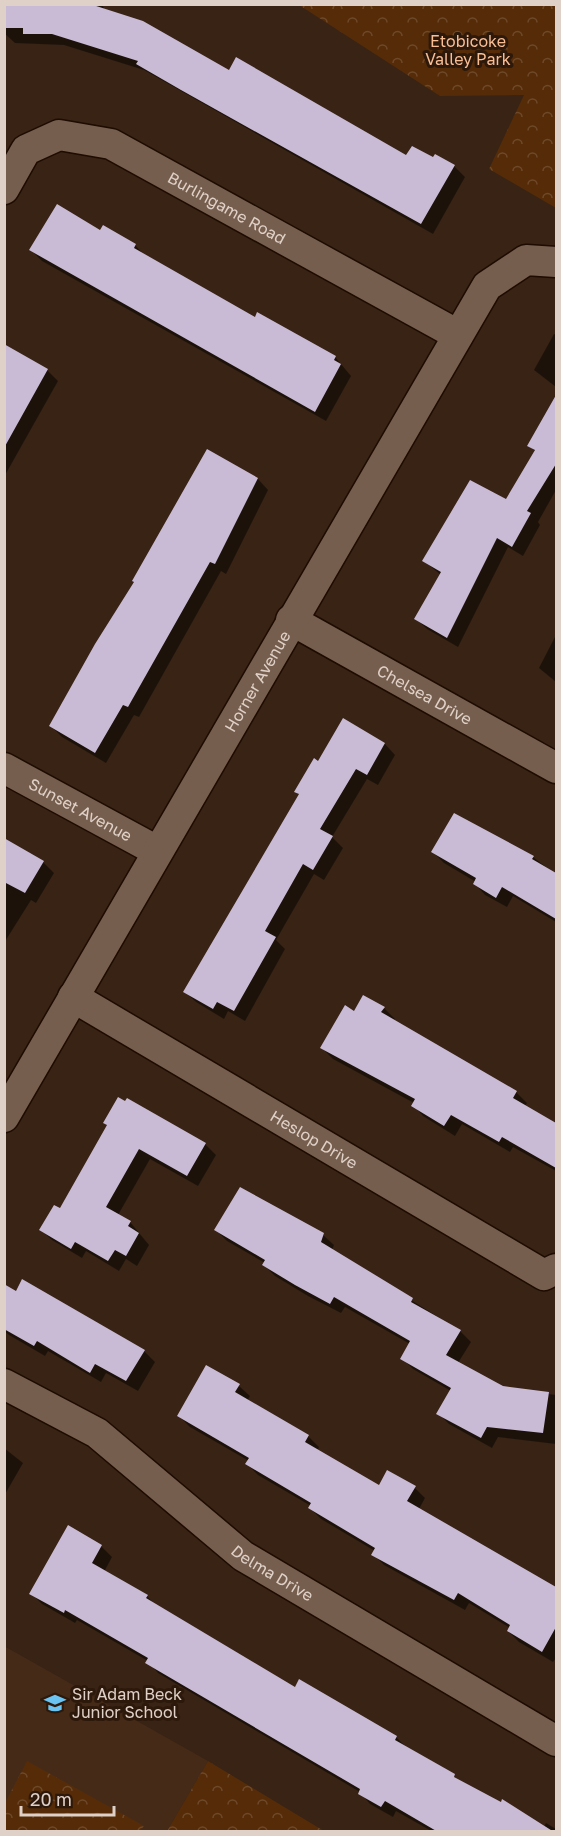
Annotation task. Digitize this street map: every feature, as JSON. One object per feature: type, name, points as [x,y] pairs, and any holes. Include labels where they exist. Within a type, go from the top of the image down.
[{"type":"street","name":"Burlingame Road","points":[[4,189],[26,150],[59,135],[111,144],[458,335]]},
{"type":"street","name":"Horner Avenue","points":[[4,1118],[487,286],[526,260],[556,262]]},
{"type":"street","name":"Chelsea Drive","points":[[291,621],[556,768]]},
{"type":"street","name":"Sunset Avenue","points":[[4,768],[157,851]]},
{"type":"street","name":"Heslop Drive","points":[[74,997],[544,1275],[556,1269]]},
{"type":"street","name":"Delma Drive","points":[[4,1384],[97,1433],[243,1556],[556,1741]]},
{"type":"shaded area","name":"Sir Adam Beck Junior School","points":[[4,1646],[208,1761],[167,1831],[5,1831]]},
{"type":"green space","name":"Etobicoke Valley Park","points":[[299,5],[556,5],[556,208],[489,169],[524,95],[440,96]]},
{"type":"green space","points":[[27,1761],[144,1826],[140,1831],[5,1831],[5,1803]]},
{"type":"green space","points":[[208,1761],[324,1831],[167,1831]]},
{"type":"building","points":[[4,4],[90,4],[143,21],[229,70],[236,57],[406,155],[412,146],[433,157],[435,154],[455,165],[421,224],[181,90],[136,64],[138,61],[52,34],[23,34],[23,28],[4,28]]},
{"type":"building","points":[[57,204],[100,230],[103,225],[136,244],[134,248],[255,317],[257,312],[336,356],[334,360],[341,364],[315,412],[29,250]]},
{"type":"building","points":[[4,344],[48,369],[4,448]]},
{"type":"building","points":[[556,395],[556,464],[527,511],[531,513],[512,547],[497,538],[447,638],[414,619],[441,572],[422,561],[470,480],[506,499],[535,450],[527,446]]},
{"type":"building","points":[[207,449],[258,478],[215,564],[210,562],[128,707],[123,705],[95,753],[49,726],[95,644],[134,582],[132,581]]},
{"type":"building","points":[[343,718],[385,743],[367,775],[356,769],[320,829],[333,836],[313,870],[303,864],[265,931],[276,937],[234,1011],[217,1002],[213,1009],[183,992],[299,794],[294,792],[314,758],[318,761]]},
{"type":"building","points":[[454,813],[534,856],[532,859],[556,873],[556,919],[502,887],[496,898],[473,884],[476,878],[431,852]]},
{"type":"building","points":[[4,838],[44,861],[25,893],[4,882]]},
{"type":"building","points":[[363,995],[385,1007],[381,1012],[517,1091],[513,1098],[556,1123],[556,1168],[502,1137],[499,1142],[451,1115],[444,1126],[411,1106],[415,1099],[320,1048],[345,1005],[354,1011]]},
{"type":"building","points":[[118,1097],[125,1101],[127,1098],[206,1143],[187,1176],[139,1149],[106,1207],[131,1221],[128,1226],[139,1233],[126,1256],[115,1250],[108,1261],[75,1242],[71,1249],[39,1230],[54,1205],[60,1208],[107,1125],[103,1123]]},
{"type":"building","points":[[240,1187],[324,1233],[321,1242],[413,1298],[411,1302],[461,1330],[446,1355],[503,1386],[549,1392],[543,1433],[487,1427],[481,1438],[436,1414],[451,1388],[400,1359],[410,1341],[334,1297],[330,1304],[295,1285],[262,1265],[265,1260],[214,1230]]},
{"type":"building","points":[[22,1279],[145,1350],[126,1381],[95,1364],[90,1373],[37,1341],[34,1346],[4,1329],[4,1284],[16,1291]]},
{"type":"building","points":[[206,1365],[240,1384],[235,1392],[309,1435],[305,1442],[379,1485],[387,1470],[416,1486],[407,1501],[556,1587],[556,1627],[542,1652],[507,1631],[510,1625],[458,1593],[454,1600],[371,1555],[375,1548],[308,1508],[311,1503],[245,1464],[249,1458],[177,1416]]},
{"type":"building","points":[[68,1525],[102,1545],[92,1563],[148,1595],[146,1598],[295,1687],[299,1679],[397,1736],[395,1740],[455,1774],[454,1777],[501,1802],[502,1799],[554,1832],[438,1832],[385,1801],[381,1807],[358,1794],[360,1789],[145,1663],[148,1658],[65,1610],[64,1613],[29,1594]]},
{"type":"place","name":"Sir Adam Beck Junior School","points":[[55,1703]]}]
